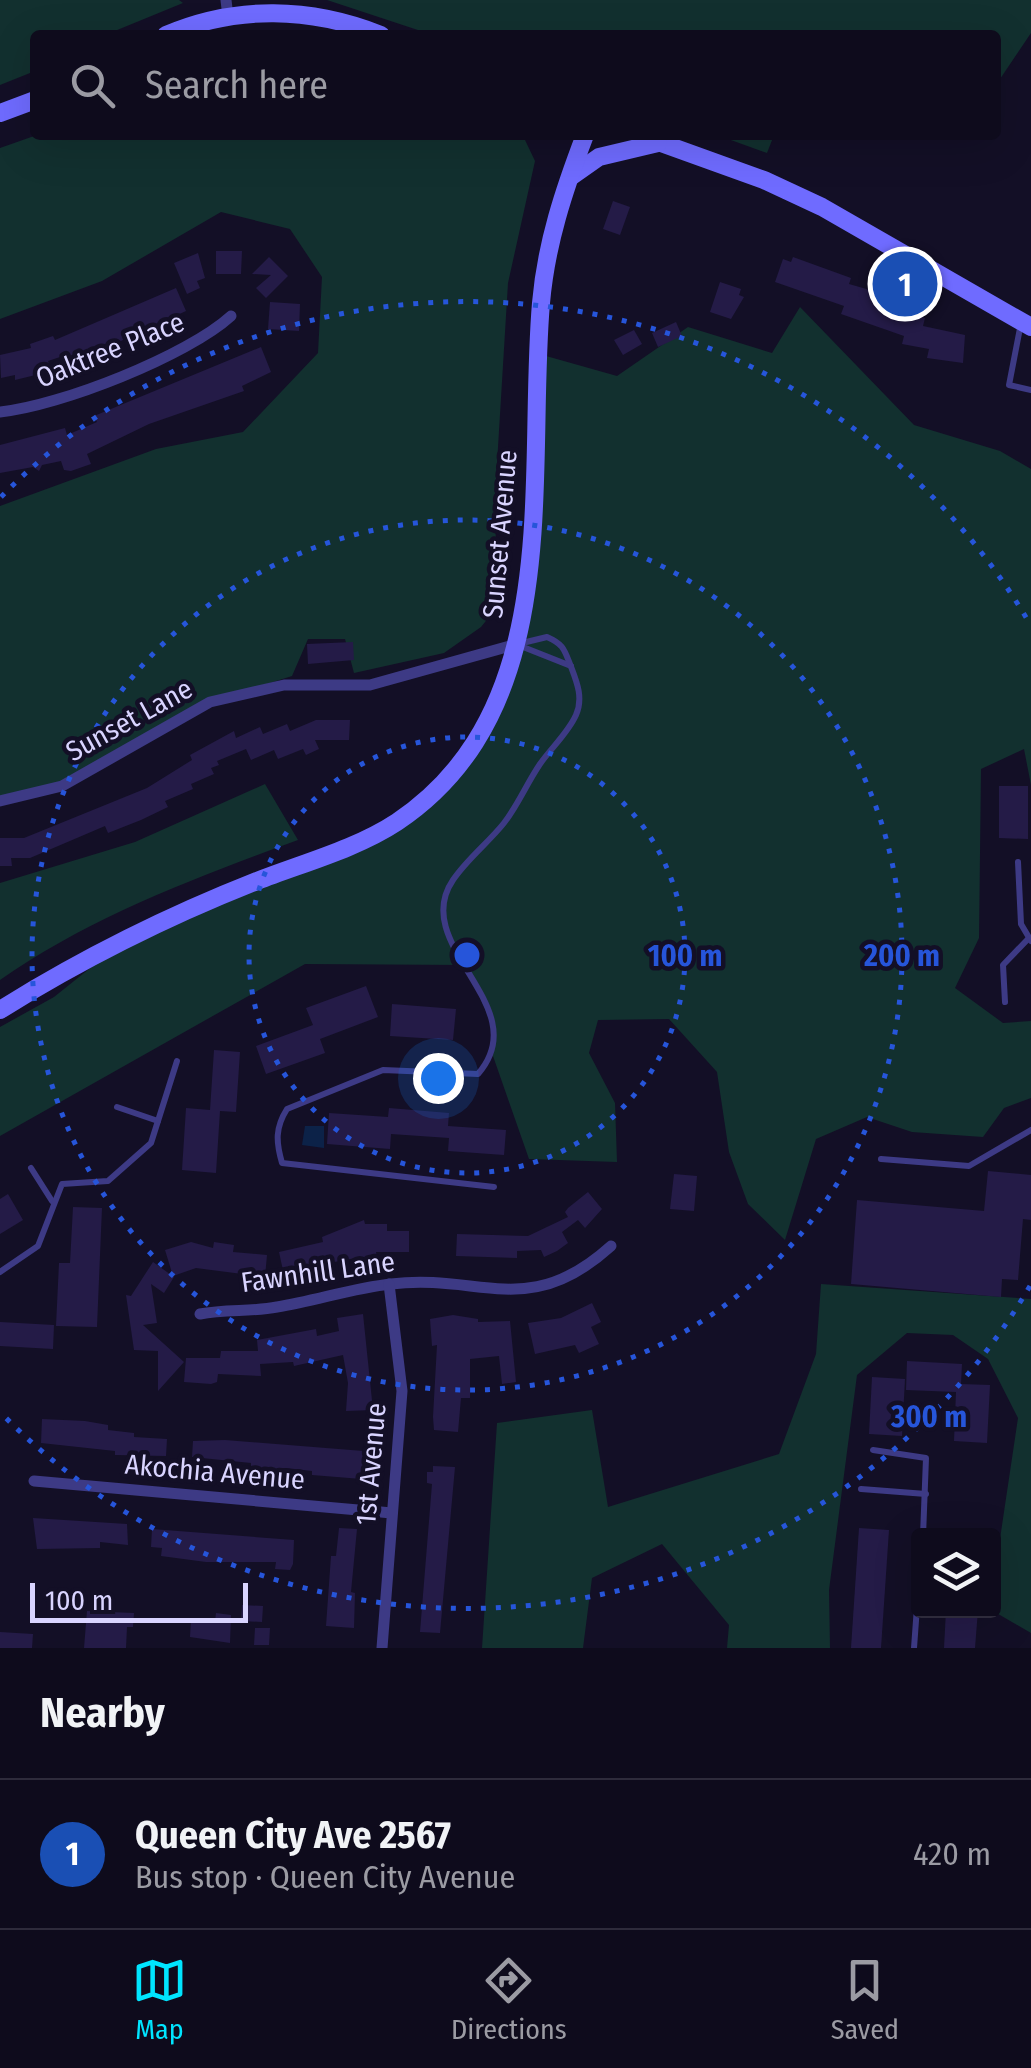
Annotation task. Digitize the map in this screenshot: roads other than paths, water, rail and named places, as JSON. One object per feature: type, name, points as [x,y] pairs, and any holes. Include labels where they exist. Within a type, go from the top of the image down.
[{"type":"street","points":[[177,30],[227,8],[298,14],[361,30]]},
{"type":"street","points":[[0,113],[30,102]]},
{"type":"street","name":"Sunset Avenue","points":[[0,1010],[54,976],[173,917],[396,823],[478,738],[502,691],[517,644],[530,564],[541,303],[551,239],[583,140]]},
{"type":"street","points":[[653,140],[764,180],[822,207],[1026,324]]},
{"type":"street","points":[[568,180],[599,156],[659,142]]},
{"type":"street","name":"Oaktree Place","points":[[0,412],[66,398],[206,339],[230,316]]},
{"type":"street","name":"Sunset Lane","points":[[0,801],[62,786],[210,702],[284,685],[370,685],[517,644]]},
{"type":"street","name":"Fawnhill Lane","points":[[200,1314],[273,1308],[389,1284],[498,1292],[540,1287],[578,1272],[611,1246]]},
{"type":"street","name":"1st Avenue","points":[[382,1648],[402,1391],[389,1284]]},
{"type":"street","name":"Akochia Avenue","points":[[34,1481],[392,1514]]},
{"type":"lane","points":[[1026,324],[1009,384],[1031,390]]},
{"type":"lane","points":[[494,1187],[282,1163],[278,1122],[286,1110],[382,1070],[478,1074],[493,1056],[494,1030],[489,1013],[444,925],[444,905],[452,882],[505,821],[578,712],[578,678],[566,650],[547,637],[517,644]]},
{"type":"lane","points":[[517,644],[571,666]]},
{"type":"lane","points":[[1005,1002],[1004,965],[1030,939],[1021,924],[1018,862]]},
{"type":"lane","points":[[0,1272],[38,1246],[52,1201],[68,1180],[108,1181],[151,1142],[177,1062]]},
{"type":"lane","points":[[117,1107],[158,1121]]},
{"type":"lane","points":[[881,1159],[969,1166],[1031,1130]]},
{"type":"lane","points":[[31,1168],[52,1201]]},
{"type":"lane","points":[[873,1450],[924,1456],[924,1528]]},
{"type":"lane","points":[[862,1490],[926,1494]]},
{"type":"lane","points":[[914,1648],[916,1618]]},
{"type":"water","points":[[305,1126],[324,1126],[324,1148],[302,1145]]},
{"type":"place","name":"Queen City Ave 2567","points":[[905,284]]}]
